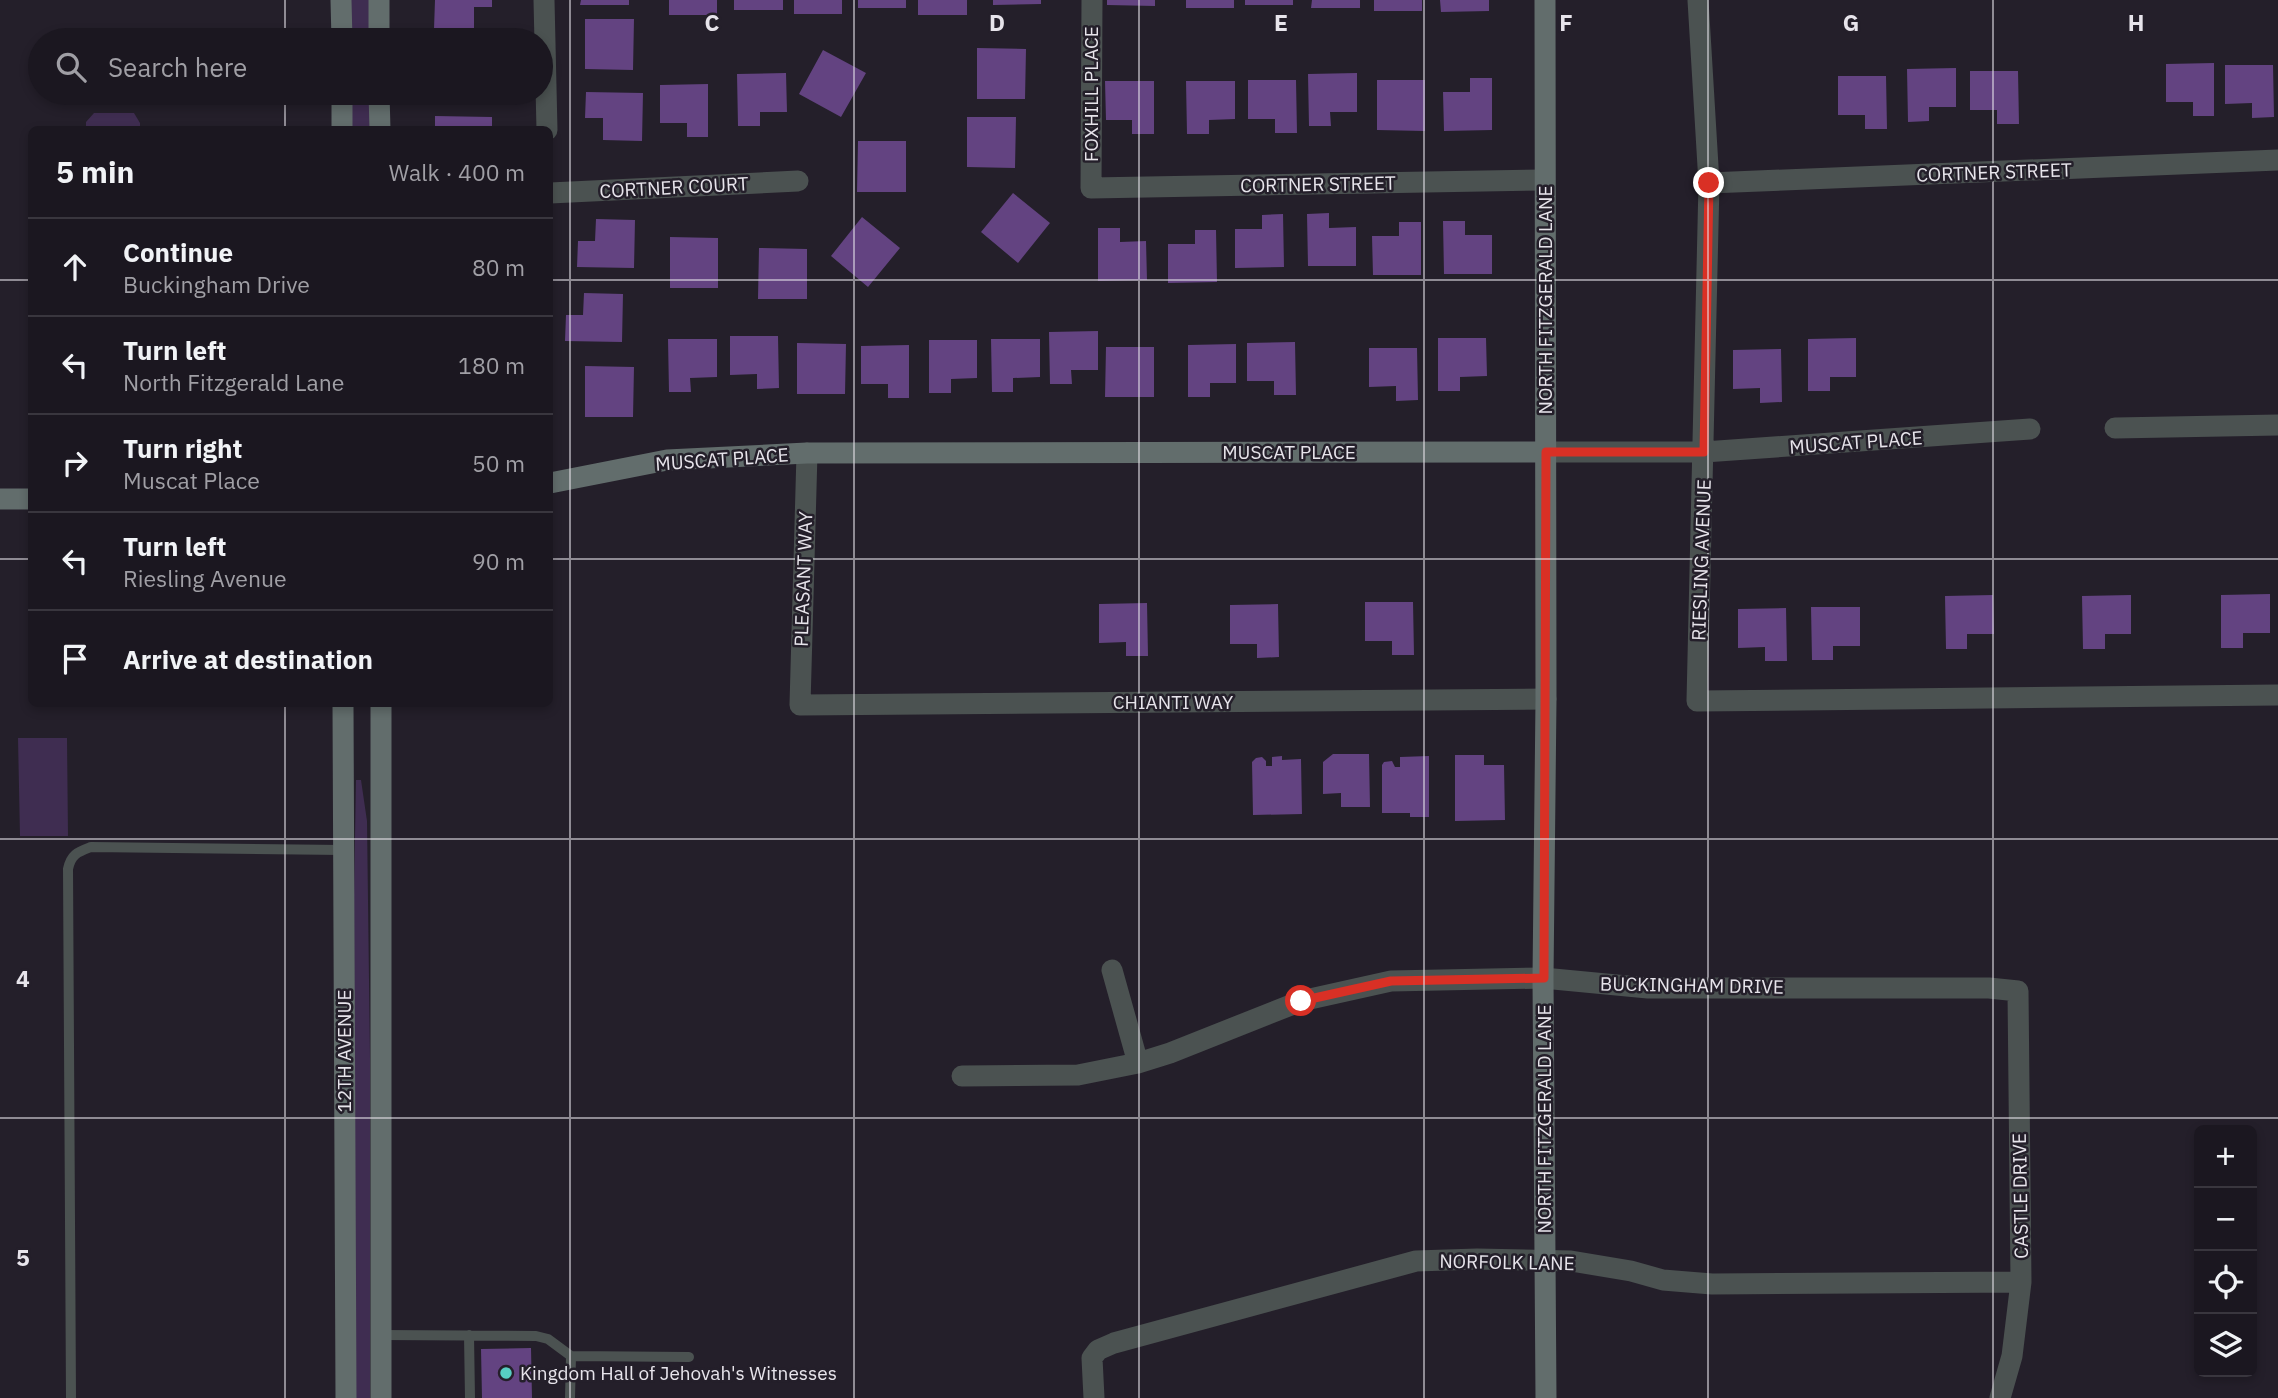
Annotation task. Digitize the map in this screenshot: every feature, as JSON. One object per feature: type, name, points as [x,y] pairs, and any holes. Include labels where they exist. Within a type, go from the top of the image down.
[{"type":"street","points":[[341,0],[342,28]]},
{"type":"street","points":[[379,0],[379,28]]},
{"type":"street","points":[[544,0],[545,28]]},
{"type":"street","name":"FOXHILL PLACE","points":[[1091,188],[1092,0]]},
{"type":"street","name":"NORTH FITZGERALD LANE","points":[[1545,0],[1546,1398]]},
{"type":"street","name":"RIESLING AVENUE","points":[[1698,0],[1709,183],[1697,701],[2278,695]]},
{"type":"street","points":[[342,105],[342,126]]},
{"type":"street","points":[[379,105],[380,126]]},
{"type":"street","points":[[546,105],[547,126]]},
{"type":"street","name":"CORTNER STREET","points":[[1709,183],[2278,160]]},
{"type":"street","name":"CORTNER STREET","points":[[1091,188],[1544,180]]},
{"type":"street","name":"CORTNER COURT","points":[[553,194],[798,181]]},
{"type":"street","points":[[2115,428],[2278,425]]},
{"type":"street","name":"MUSCAT PLACE","points":[[553,482],[667,460],[807,453],[1704,452],[2030,429]]},
{"type":"street","name":"PLEASANT WAY","points":[[800,705],[807,453]]},
{"type":"street","points":[[0,499],[28,499]]},
{"type":"street","name":"CHIANTI WAY","points":[[800,705],[1546,699]]},
{"type":"street","name":"12TH AVENUE","points":[[343,707],[346,1398]]},
{"type":"street","name":"12TH AVENUE","points":[[381,707],[382,1398]]},
{"type":"street","points":[[1112,970],[1138,1063]]},
{"type":"street","name":"BUCKINGHAM DRIVE","points":[[962,1076],[1078,1075],[1138,1063],[1170,1054],[1301,1001],[1391,981],[1544,978],[1648,988],[1989,988],[2018,991]]},
{"type":"street","name":"CASTLE DRIVE","points":[[2000,1398],[2012,1356],[2021,1282],[2018,991]]},
{"type":"street","name":"NORFOLK LANE","points":[[1094,1398],[1092,1357],[1098,1350],[1114,1343],[1416,1261],[1571,1261],[1632,1271],[1663,1280],[1713,1284],[2021,1282]]},
{"type":"lane","points":[[71,1398],[70,860],[77,852],[91,848],[343,850]]},
{"type":"lane","points":[[382,1335],[536,1336],[548,1339],[571,1356],[689,1357]]},
{"type":"lane","points":[[469,1335],[470,1398]]},
{"type":"lane","points":[[570,1398],[571,1356]]},
{"type":"shaded area","points":[[345,0],[377,0],[376,28],[346,28]]},
{"type":"shaded area","points":[[351,105],[375,105],[375,126],[352,126]]},
{"type":"shaded area","points":[[94,113],[134,113],[140,126],[86,126]]},
{"type":"shaded area","points":[[18,738],[67,738],[68,836],[20,836]]},
{"type":"shaded area","points":[[356,780],[361,780],[367,821],[370,1398],[355,1398]]},
{"type":"building","points":[[435,0],[492,0],[492,7],[474,7],[474,28],[434,28]]},
{"type":"building","points":[[581,0],[629,0],[629,5],[580,5]]},
{"type":"building","points":[[669,0],[717,0],[717,15],[669,15]]},
{"type":"building","points":[[734,0],[783,0],[783,10],[734,10]]},
{"type":"building","points":[[794,0],[842,0],[842,14],[794,14]]},
{"type":"building","points":[[858,0],[906,0],[906,8],[858,8]]},
{"type":"building","points":[[918,0],[967,0],[967,15],[918,15]]},
{"type":"building","points":[[993,0],[1041,0],[1041,4],[993,5]]},
{"type":"building","points":[[1107,0],[1155,0],[1155,6],[1107,5]]},
{"type":"building","points":[[1186,0],[1234,0],[1234,8],[1186,8]]},
{"type":"building","points":[[1245,0],[1293,0],[1293,5],[1245,5]]},
{"type":"building","points":[[1312,0],[1360,0],[1360,8],[1311,8]]},
{"type":"building","points":[[1374,0],[1422,0],[1422,11],[1374,11]]},
{"type":"building","points":[[1440,0],[1489,0],[1489,11],[1441,12]]},
{"type":"building","points":[[585,19],[634,19],[633,70],[585,69]]},
{"type":"building","points":[[977,48],[1026,49],[1025,99],[977,99]]},
{"type":"building","points":[[823,50],[866,73],[841,117],[799,94]]},
{"type":"building","points":[[2214,63],[2214,116],[2193,116],[2193,102],[2166,102],[2166,64]]},
{"type":"building","points":[[2225,65],[2273,65],[2274,117],[2252,118],[2252,103],[2225,104]]},
{"type":"building","points":[[1956,68],[1956,107],[1929,107],[1929,121],[1908,122],[1907,69]]},
{"type":"building","points":[[1970,71],[2018,71],[2019,124],[1997,124],[1997,110],[1970,110]]},
{"type":"building","points":[[786,73],[787,112],[760,112],[760,126],[738,126],[737,74]]},
{"type":"building","points":[[1357,73],[1357,112],[1330,112],[1331,126],[1309,126],[1308,74]]},
{"type":"building","points":[[1838,76],[1886,76],[1887,129],[1865,129],[1865,115],[1838,115]]},
{"type":"building","points":[[1470,78],[1492,78],[1492,130],[1444,131],[1443,92],[1470,92]]},
{"type":"building","points":[[1248,80],[1296,80],[1297,133],[1275,133],[1275,119],[1248,119]]},
{"type":"building","points":[[1377,80],[1425,80],[1425,131],[1377,130]]},
{"type":"building","points":[[1105,81],[1154,81],[1154,134],[1132,134],[1132,120],[1106,120]]},
{"type":"building","points":[[1186,81],[1235,81],[1235,119],[1209,120],[1209,134],[1187,134]]},
{"type":"building","points":[[708,84],[708,137],[687,137],[687,123],[660,123],[660,85]]},
{"type":"building","points":[[586,92],[643,93],[642,141],[603,140],[603,118],[585,118]]},
{"type":"building","points":[[435,116],[492,117],[492,126],[435,126]]},
{"type":"building","points":[[967,117],[1016,117],[1015,168],[967,167]]},
{"type":"building","points":[[858,141],[906,141],[906,192],[857,192]]},
{"type":"building","points":[[1013,193],[1050,223],[1018,263],[981,232]]},
{"type":"building","points":[[1329,213],[1329,228],[1356,227],[1356,266],[1308,266],[1307,214]]},
{"type":"building","points":[[1283,214],[1284,267],[1235,268],[1235,229],[1262,229],[1262,215]]},
{"type":"building","points":[[862,217],[900,248],[868,287],[831,256]]},
{"type":"building","points":[[596,219],[635,220],[634,268],[577,267],[578,241],[595,241]]},
{"type":"building","points":[[1443,221],[1465,221],[1465,235],[1492,235],[1492,274],[1444,274]]},
{"type":"building","points":[[1399,222],[1421,222],[1421,275],[1373,275],[1372,236],[1399,236]]},
{"type":"building","points":[[1098,228],[1120,228],[1120,242],[1146,241],[1147,280],[1098,281]]},
{"type":"building","points":[[1195,230],[1216,230],[1217,282],[1168,283],[1168,244],[1195,244]]},
{"type":"building","points":[[670,237],[718,238],[718,288],[670,288]]},
{"type":"building","points":[[759,248],[807,249],[807,299],[758,299]]},
{"type":"building","points":[[584,293],[623,294],[622,342],[565,341],[566,315],[583,315]]},
{"type":"building","points":[[1098,331],[1098,370],[1071,370],[1072,384],[1050,384],[1049,332]]},
{"type":"building","points":[[730,336],[778,336],[779,388],[757,389],[757,374],[730,375]]},
{"type":"building","points":[[1438,338],[1486,338],[1487,376],[1460,377],[1460,391],[1438,391]]},
{"type":"building","points":[[1856,338],[1856,377],[1830,377],[1830,391],[1808,391],[1808,339]]},
{"type":"building","points":[[668,339],[717,339],[717,377],[690,378],[691,392],[669,392]]},
{"type":"building","points":[[991,339],[1040,339],[1040,377],[1013,378],[1013,392],[992,392]]},
{"type":"building","points":[[929,340],[977,340],[977,378],[951,379],[951,393],[929,393]]},
{"type":"building","points":[[1295,342],[1296,395],[1274,395],[1274,381],[1247,381],[1247,343]]},
{"type":"building","points":[[797,343],[846,344],[845,394],[797,394]]},
{"type":"building","points":[[1236,344],[1236,383],[1210,383],[1210,397],[1188,397],[1188,345]]},
{"type":"building","points":[[909,345],[909,398],[888,398],[888,384],[861,384],[861,346]]},
{"type":"building","points":[[1106,347],[1154,347],[1154,397],[1105,397]]},
{"type":"building","points":[[1369,348],[1417,348],[1418,400],[1396,401],[1396,386],[1369,387]]},
{"type":"building","points":[[1781,349],[1782,402],[1760,403],[1760,388],[1733,389],[1733,350]]},
{"type":"building","points":[[585,366],[634,367],[633,417],[585,417]]},
{"type":"building","points":[[2270,594],[2270,633],[2243,633],[2243,648],[2221,648],[2221,595]]},
{"type":"building","points":[[1993,595],[1994,634],[1967,634],[1967,649],[1946,649],[1945,596]]},
{"type":"building","points":[[2131,595],[2131,634],[2105,634],[2105,649],[2083,649],[2082,596]]},
{"type":"building","points":[[1365,602],[1413,602],[1414,655],[1392,655],[1392,641],[1365,641]]},
{"type":"building","points":[[1147,603],[1148,656],[1126,656],[1126,642],[1099,643],[1099,604]]},
{"type":"building","points":[[1278,604],[1279,657],[1257,658],[1257,644],[1230,644],[1230,605]]},
{"type":"building","points":[[1811,607],[1860,607],[1860,646],[1833,646],[1833,660],[1812,660]]},
{"type":"building","points":[[1786,608],[1787,661],[1765,661],[1765,647],[1738,648],[1738,609]]},
{"type":"building","points":[[1333,754],[1369,754],[1370,807],[1341,807],[1341,793],[1323,794],[1323,762]]},
{"type":"building","points":[[1455,755],[1484,755],[1484,765],[1504,765],[1505,820],[1455,821]]},
{"type":"building","points":[[1282,756],[1282,760],[1301,759],[1302,814],[1253,815],[1252,762],[1262,757],[1266,766],[1272,766],[1272,757]]},
{"type":"building","points":[[1429,756],[1429,817],[1410,817],[1410,813],[1382,813],[1384,762],[1392,761],[1395,767],[1400,767],[1400,757]]},
{"type":"building","name":"Kingdom Hall of Jehovah's Witnesses","points":[[531,1348],[532,1398],[482,1398],[481,1349]]},
{"type":"place","name":"Kingdom Hall of Jehovah's Witnesses","points":[[506,1373]]},
{"type":"route","points":[[1301,1001],[1391,981],[1544,978],[1546,452],[1704,452],[1709,183]]}]
